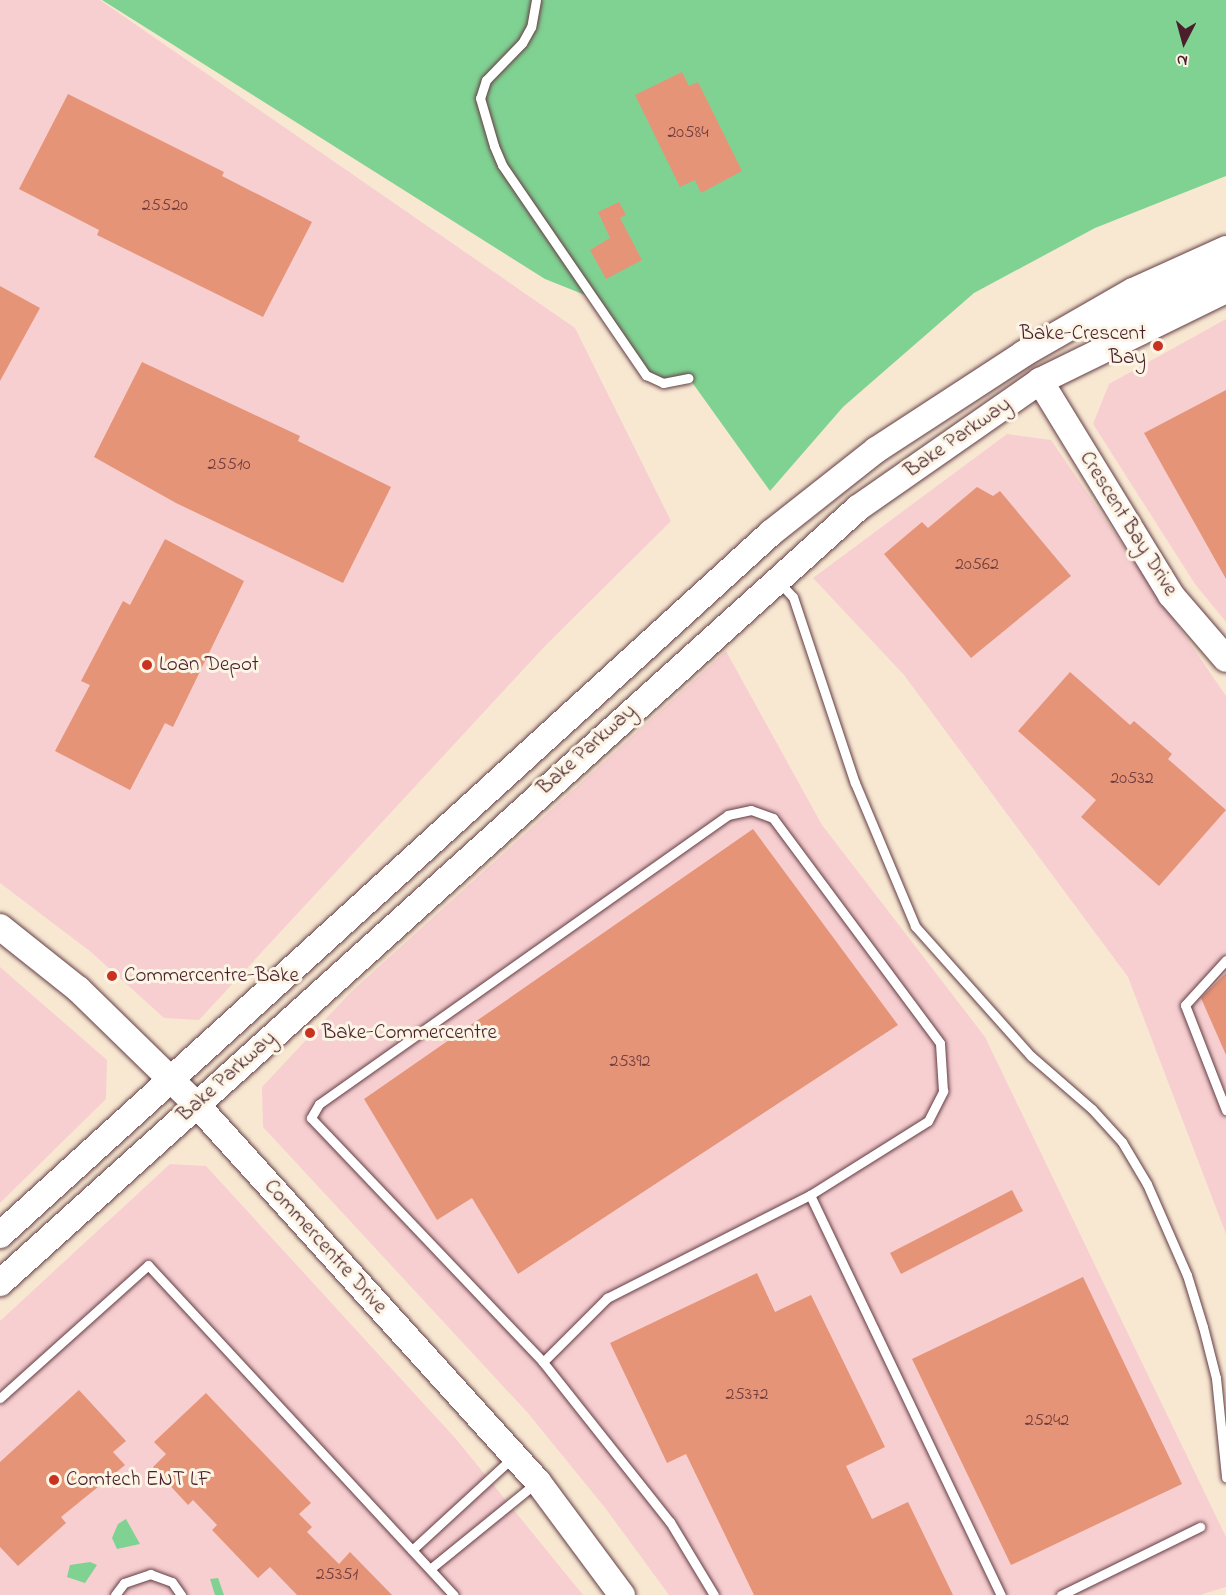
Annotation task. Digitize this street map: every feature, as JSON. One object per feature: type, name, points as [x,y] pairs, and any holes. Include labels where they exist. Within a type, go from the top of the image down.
[{"type":"main road","name":"Bake Parkway","points":[[0,1235],[754,548],[858,464],[1023,354],[1133,291],[1226,249]]},
{"type":"main road","points":[[1040,381],[1040,370],[1075,343],[1155,300],[1226,270]]},
{"type":"main road","name":"Bake Parkway","points":[[0,1283],[776,579],[858,508],[1040,381],[1226,290]]},
{"type":"main road","name":"Crescent Bay Drive","points":[[1040,381],[1171,594],[1226,659]]},
{"type":"main road","name":"Commercentre Drive","points":[[0,927],[78,989],[197,1105],[538,1482],[622,1595]]},
{"type":"lane","points":[[536,0],[531,27],[522,43],[486,80],[480,98],[494,146],[502,165],[646,375],[663,383],[689,378]]},
{"type":"lane","points":[[776,579],[793,597],[855,783],[915,926],[1031,1056],[1107,1126],[1147,1184],[1187,1275],[1203,1327],[1216,1378],[1226,1477]]},
{"type":"lane","points":[[543,1362],[607,1298],[810,1195],[928,1121],[943,1091],[940,1043],[773,818],[752,810],[728,816],[718,822],[319,1104],[311,1118],[543,1362],[670,1522],[714,1595]]},
{"type":"lane","points":[[1226,960],[1185,1005],[1226,1110]]},
{"type":"lane","points":[[810,1195],[1001,1595]]},
{"type":"lane","points":[[0,1398],[148,1265],[454,1595]]},
{"type":"lane","points":[[412,1550],[515,1456]]},
{"type":"lane","points":[[430,1569],[538,1482]]},
{"type":"lane","points":[[1060,1595],[1200,1527]]},
{"type":"lane","points":[[115,1595],[124,1583],[150,1574],[172,1582],[181,1595]]},
{"type":"shaded area","points":[[0,0],[100,0],[575,328],[671,521],[545,646],[199,1020],[164,1018],[91,952],[0,883]]},
{"type":"shaded area","points":[[1226,319],[1226,622],[1195,584],[1093,424],[1109,384]]},
{"type":"shaded area","points":[[1007,434],[1051,440],[1226,696],[1226,1234],[1128,977],[904,675],[813,578]]},
{"type":"shaded area","points":[[726,651],[822,825],[985,1037],[1226,1537],[1226,1587],[1200,1595],[669,1595],[606,1509],[527,1412],[263,1127],[262,1087],[350,993]]},
{"type":"shaded area","points":[[0,967],[107,1060],[106,1099],[0,1203]]},
{"type":"shaded area","points":[[170,1164],[206,1166],[456,1439],[583,1595],[0,1595],[0,1321]]},
{"type":"green space","points":[[102,0],[1226,0],[1226,176],[1095,228],[974,293],[843,407],[770,491],[689,378],[663,383],[646,375],[595,299],[545,279]]},
{"type":"green space","points":[[126,1519],[140,1544],[117,1549],[112,1538],[118,1524]]},
{"type":"green space","points":[[90,1562],[97,1565],[85,1583],[67,1577],[70,1565]]},
{"type":"green space","points":[[218,1578],[224,1595],[215,1595],[210,1579]]},
{"type":"building","points":[[682,72],[689,86],[698,82],[742,171],[701,193],[695,180],[680,187],[635,95]]},
{"type":"building","points":[[68,94],[224,172],[222,176],[312,222],[263,317],[97,235],[99,230],[19,189]]},
{"type":"building","points":[[619,202],[626,215],[620,218],[642,260],[606,279],[590,250],[610,238],[598,212]]},
{"type":"building","points":[[0,286],[40,308],[0,381]]},
{"type":"building","points":[[142,362],[300,436],[298,441],[391,487],[343,583],[176,503],[94,457]]},
{"type":"building","points":[[1226,390],[1226,579],[1144,433]]},
{"type":"building","points":[[977,487],[993,496],[1000,491],[1071,576],[971,658],[884,554],[922,522],[928,528]]},
{"type":"building","name":"Loan Depot","points":[[165,539],[244,581],[173,727],[165,723],[130,790],[55,751],[90,685],[81,681],[123,601],[130,605]]},
{"type":"building","points":[[1070,672],[1130,725],[1134,721],[1172,754],[1168,759],[1226,810],[1159,886],[1081,817],[1096,800],[1018,731]]},
{"type":"building","points":[[753,829],[898,1025],[518,1274],[472,1198],[437,1220],[364,1099]]},
{"type":"building","points":[[1226,973],[1226,1055],[1201,998]]},
{"type":"building","points":[[1012,1190],[1023,1211],[901,1274],[890,1253]]},
{"type":"building","points":[[757,1273],[775,1312],[811,1295],[885,1447],[846,1466],[872,1519],[908,1502],[953,1595],[754,1595],[686,1454],[667,1463],[610,1343]]},
{"type":"building","points":[[1083,1277],[1182,1484],[1011,1565],[912,1359]]},
{"type":"building","name":"Comtech ENT LF","points":[[79,1390],[126,1441],[113,1452],[125,1465],[61,1517],[66,1523],[18,1566],[0,1547],[0,1462]]},
{"type":"building","points":[[206,1393],[311,1503],[299,1514],[312,1527],[307,1532],[339,1564],[350,1552],[392,1595],[297,1595],[270,1567],[258,1578],[212,1530],[217,1525],[193,1500],[188,1505],[153,1467],[166,1454],[154,1442]]},
{"type":"place","name":"Bake-Crescent Bay","points":[[1158,346]]},
{"type":"place","name":"Loan Depot","points":[[147,665]]},
{"type":"place","name":"Commercentre-Bake","points":[[112,976]]},
{"type":"place","name":"Bake-Commercentre","points":[[310,1033]]},
{"type":"place","name":"Comtech ENT LF","points":[[54,1480]]}]
